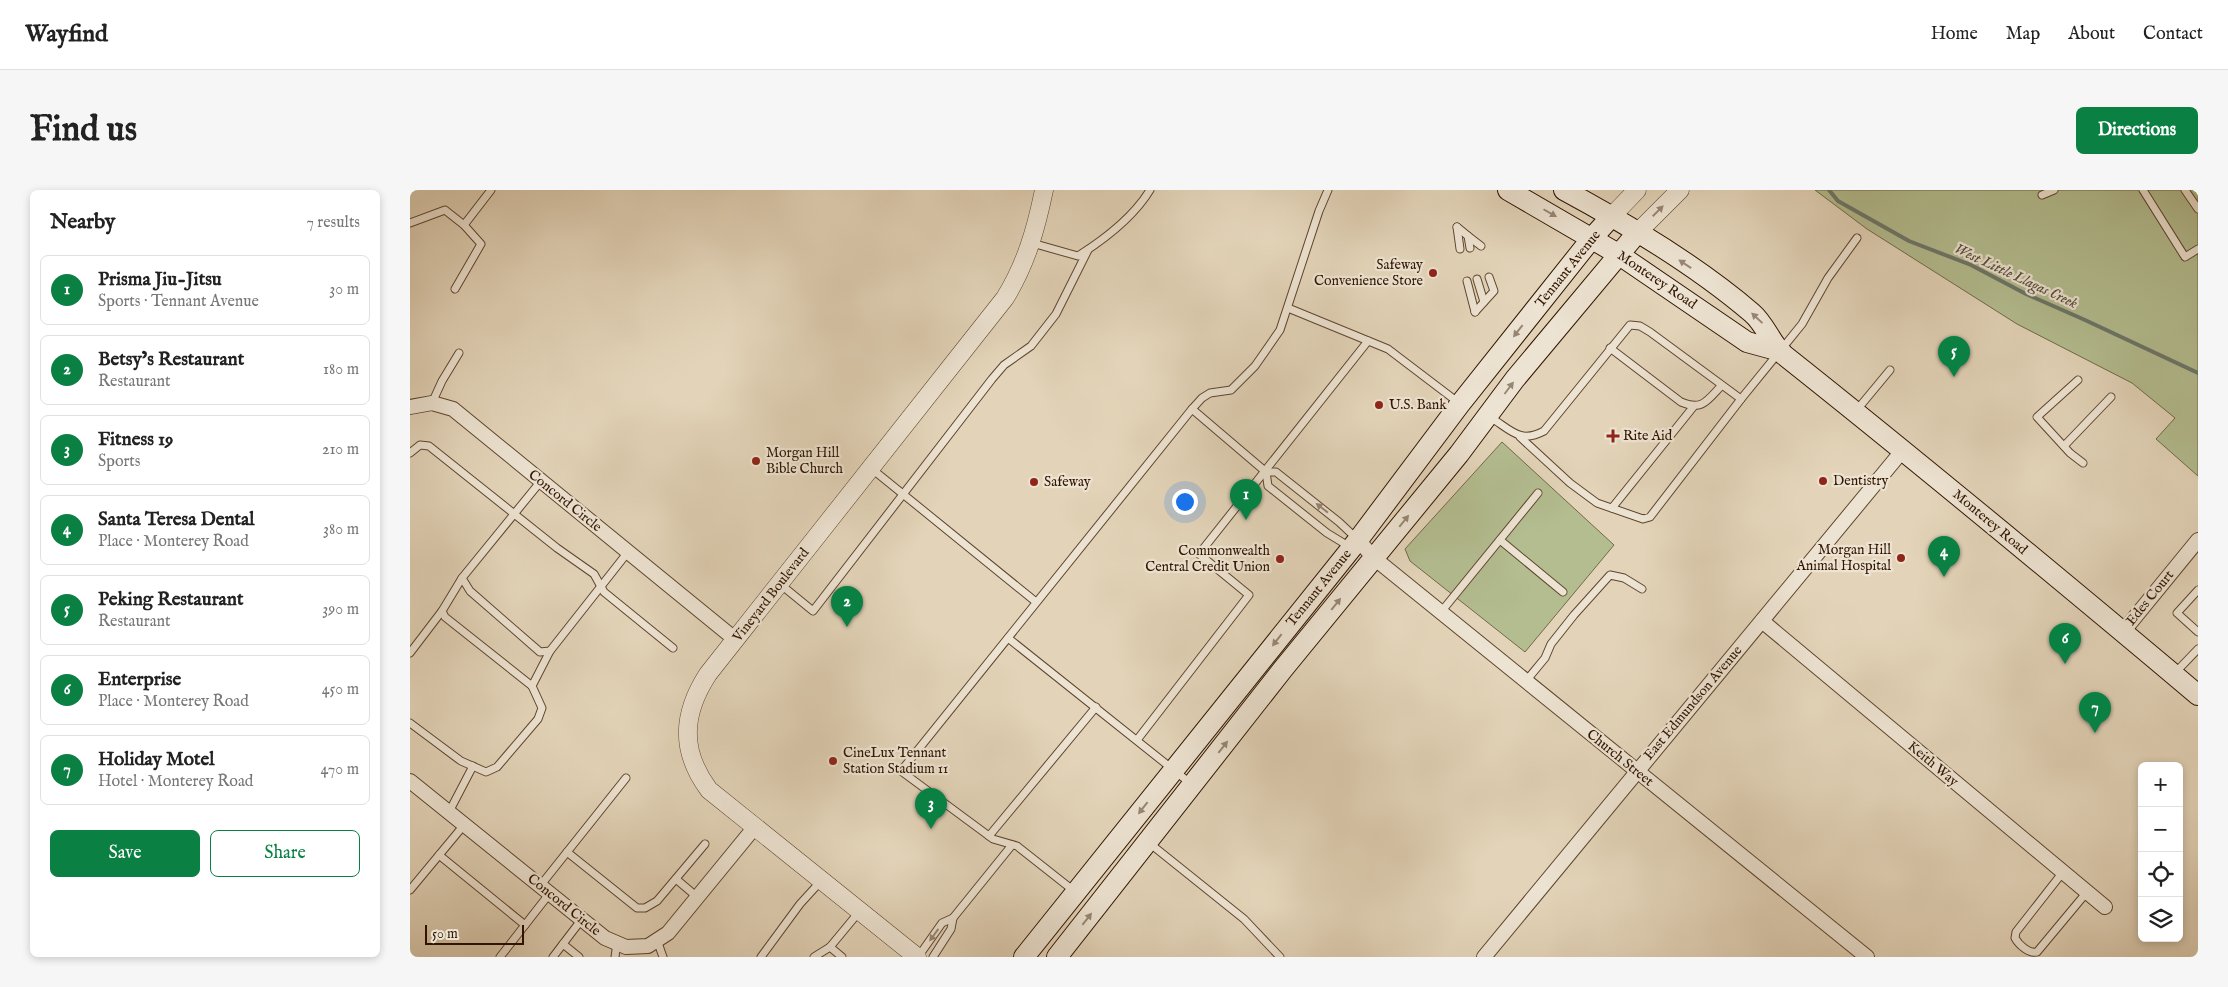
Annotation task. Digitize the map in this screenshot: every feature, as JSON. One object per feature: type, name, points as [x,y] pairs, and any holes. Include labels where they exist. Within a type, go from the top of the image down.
[{"type":"main road","name":"Monterey Road","points":[[1508,190],[1618,254],[1747,342],[1780,352],[1903,450],[2198,695]]},
{"type":"main road","name":"Monterey Road","points":[[1564,190],[1637,233],[1744,305],[1762,321],[1780,352]]},
{"type":"main road","name":"Tennant Avenue","points":[[1024,957],[1355,544],[1460,404],[1592,238],[1611,217]]},
{"type":"main road","name":"Tennant Avenue","points":[[1057,957],[1283,669],[1618,254],[1637,233]]},
{"type":"street","name":"Vineyard Boulevard","points":[[917,957],[718,799],[701,780],[695,767],[688,735],[690,707],[697,691],[736,640],[1006,298],[1016,281],[1032,243],[1044,190]]},
{"type":"street","points":[[1611,217],[1637,190]]},
{"type":"street","points":[[1637,233],[1680,190]]},
{"type":"street","name":"Concord Circle","points":[[410,407],[432,403],[453,409],[736,640]]},
{"type":"street","name":"East Edmundson Avenue","points":[[1484,957],[1903,450]]},
{"type":"street","name":"Edes Court","points":[[2122,632],[2198,540]]},
{"type":"street","name":"Church Street","points":[[1355,544],[1867,957]]},
{"type":"street","name":"Keith Way","points":[[1762,621],[2105,907]]},
{"type":"street","name":"Concord Circle","points":[[410,781],[605,938],[616,950],[626,947],[648,946],[668,933],[696,896],[754,828]]},
{"type":"lane","points":[[464,225],[491,190]]},
{"type":"lane","points":[[1032,243],[1078,256],[1104,239],[1132,213],[1150,190]]},
{"type":"lane","points":[[1077,892],[1017,846],[989,836],[901,771],[1192,409],[1202,398],[1210,393],[1231,390],[1255,366],[1280,330],[1319,211],[1328,190]]},
{"type":"lane","points":[[2042,195],[2054,190]]},
{"type":"lane","points":[[2142,190],[2185,257],[2198,249]]},
{"type":"lane","points":[[2185,190],[2198,209]]},
{"type":"lane","points":[[410,223],[445,210],[464,225],[480,244],[455,289]]},
{"type":"lane","points":[[1460,249],[1457,228],[1481,246]]},
{"type":"lane","points":[[1468,236],[1470,248]]},
{"type":"lane","points":[[1488,415],[1520,437],[1597,503],[1631,517],[1643,519],[1650,517],[1802,324],[1828,278],[1857,238]]},
{"type":"lane","points":[[780,584],[813,611],[992,379],[1004,365],[1031,346],[1056,314],[1088,250]]},
{"type":"lane","points":[[1467,281],[1475,312],[1494,291],[1489,277]]},
{"type":"lane","points":[[1477,279],[1484,302]]},
{"type":"lane","points":[[1288,308],[1388,349],[1460,404]]},
{"type":"lane","points":[[1520,437],[1532,437],[1544,431],[1630,325],[1640,326],[1741,400]]},
{"type":"lane","points":[[1137,740],[1248,595],[1199,554],[1266,472],[1368,341]]},
{"type":"lane","points":[[1610,348],[1681,402],[1694,406],[1705,404],[1721,386]]},
{"type":"lane","points":[[432,403],[442,381],[459,353]]},
{"type":"lane","points":[[1855,411],[1890,370]]},
{"type":"lane","points":[[2078,380],[2037,417],[2083,463]]},
{"type":"lane","points":[[2064,446],[2111,397]]},
{"type":"lane","points":[[1612,508],[1694,406]]},
{"type":"lane","points":[[1192,409],[1266,472],[1276,472],[1339,522],[1355,544]]},
{"type":"lane","points":[[410,453],[420,445],[429,446],[557,548],[594,574],[604,592],[673,648]]},
{"type":"lane","points":[[871,468],[1036,602]]},
{"type":"lane","points":[[1266,472],[1268,486],[1327,533],[1355,544]]},
{"type":"lane","points":[[410,653],[442,611],[462,578],[541,481]]},
{"type":"lane","points":[[1441,612],[1538,493]]},
{"type":"lane","points":[[1500,540],[1563,592]]},
{"type":"lane","points":[[532,686],[550,651],[600,585],[628,552]]},
{"type":"lane","points":[[1526,681],[1545,658],[1551,644],[1610,575],[1624,578],[1642,589]]},
{"type":"lane","points":[[462,578],[470,591],[540,652],[550,651]]},
{"type":"lane","points":[[2198,590],[2177,613],[2198,632]]},
{"type":"lane","points":[[410,723],[461,760],[486,772],[497,767],[538,719],[542,708],[532,686],[445,617],[442,611]]},
{"type":"lane","points":[[1008,638],[1193,785]]},
{"type":"lane","points":[[2174,675],[2198,649]]},
{"type":"lane","points":[[989,836],[1096,707]]},
{"type":"lane","points":[[449,812],[473,766]]},
{"type":"lane","points":[[500,957],[525,925],[567,852],[626,778]]},
{"type":"lane","points":[[410,890],[464,825]]},
{"type":"lane","points":[[1148,842],[1244,919],[1280,957]]},
{"type":"lane","points":[[567,852],[637,908],[645,908],[657,901],[705,844]]},
{"type":"lane","points":[[917,957],[942,923],[953,918],[1012,845]]},
{"type":"lane","points":[[439,855],[525,925]]},
{"type":"lane","points":[[2063,872],[2016,932],[2015,938],[2019,943],[2032,953],[2041,949],[2087,892]]},
{"type":"lane","points":[[676,879],[696,896]]},
{"type":"lane","points":[[761,957],[800,904],[821,881]]},
{"type":"lane","points":[[814,957],[830,947],[859,911]]},
{"type":"lane","points":[[933,957],[951,929],[953,918]]},
{"type":"lane","points":[[552,957],[582,920]]},
{"type":"lane","points":[[657,940],[662,957]]},
{"type":"lane","points":[[562,944],[579,957]]},
{"type":"lane","points":[[830,947],[842,957]]},
{"type":"green space","points":[[1815,190],[2198,190],[2198,476],[2156,439],[2175,418],[2132,383],[2017,324],[1867,229]]},
{"type":"green space","points":[[1502,442],[1614,545],[1525,652],[1410,561],[1405,549]]},
{"type":"waterway","name":"West Little Llagas Creek","points":[[1829,190],[1838,201],[1909,241],[1971,265],[2026,294],[2198,373]]},
{"type":"place","name":"Safeway Convenience Store","points":[[1433,273]]},
{"type":"place","name":"Peking Restaurant","points":[[1954,377]]},
{"type":"place","name":"U.S. Bank","points":[[1379,405]]},
{"type":"place","name":"Rite Aid","points":[[1613,436]]},
{"type":"place","name":"Morgan Hill Bible Church","points":[[756,461]]},
{"type":"place","name":"Dentistry","points":[[1823,481]]},
{"type":"place","name":"Safeway","points":[[1034,482]]},
{"type":"place","name":"Prisma Jiu-Jitsu","points":[[1246,520]]},
{"type":"place","name":"Morgan Hill Animal Hospital","points":[[1901,558]]},
{"type":"place","name":"Commonwealth Central Credit Union","points":[[1280,559]]},
{"type":"place","name":"Santa Teresa Dental","points":[[1944,577]]},
{"type":"place","name":"Betsy’s Restaurant","points":[[847,627]]},
{"type":"place","name":"Enterprise","points":[[2065,664]]},
{"type":"place","name":"Holiday Motel","points":[[2095,733]]},
{"type":"place","name":"CineLux Tennant Station Stadium 11","points":[[833,761]]},
{"type":"place","name":"Fitness 19","points":[[931,829]]}]
